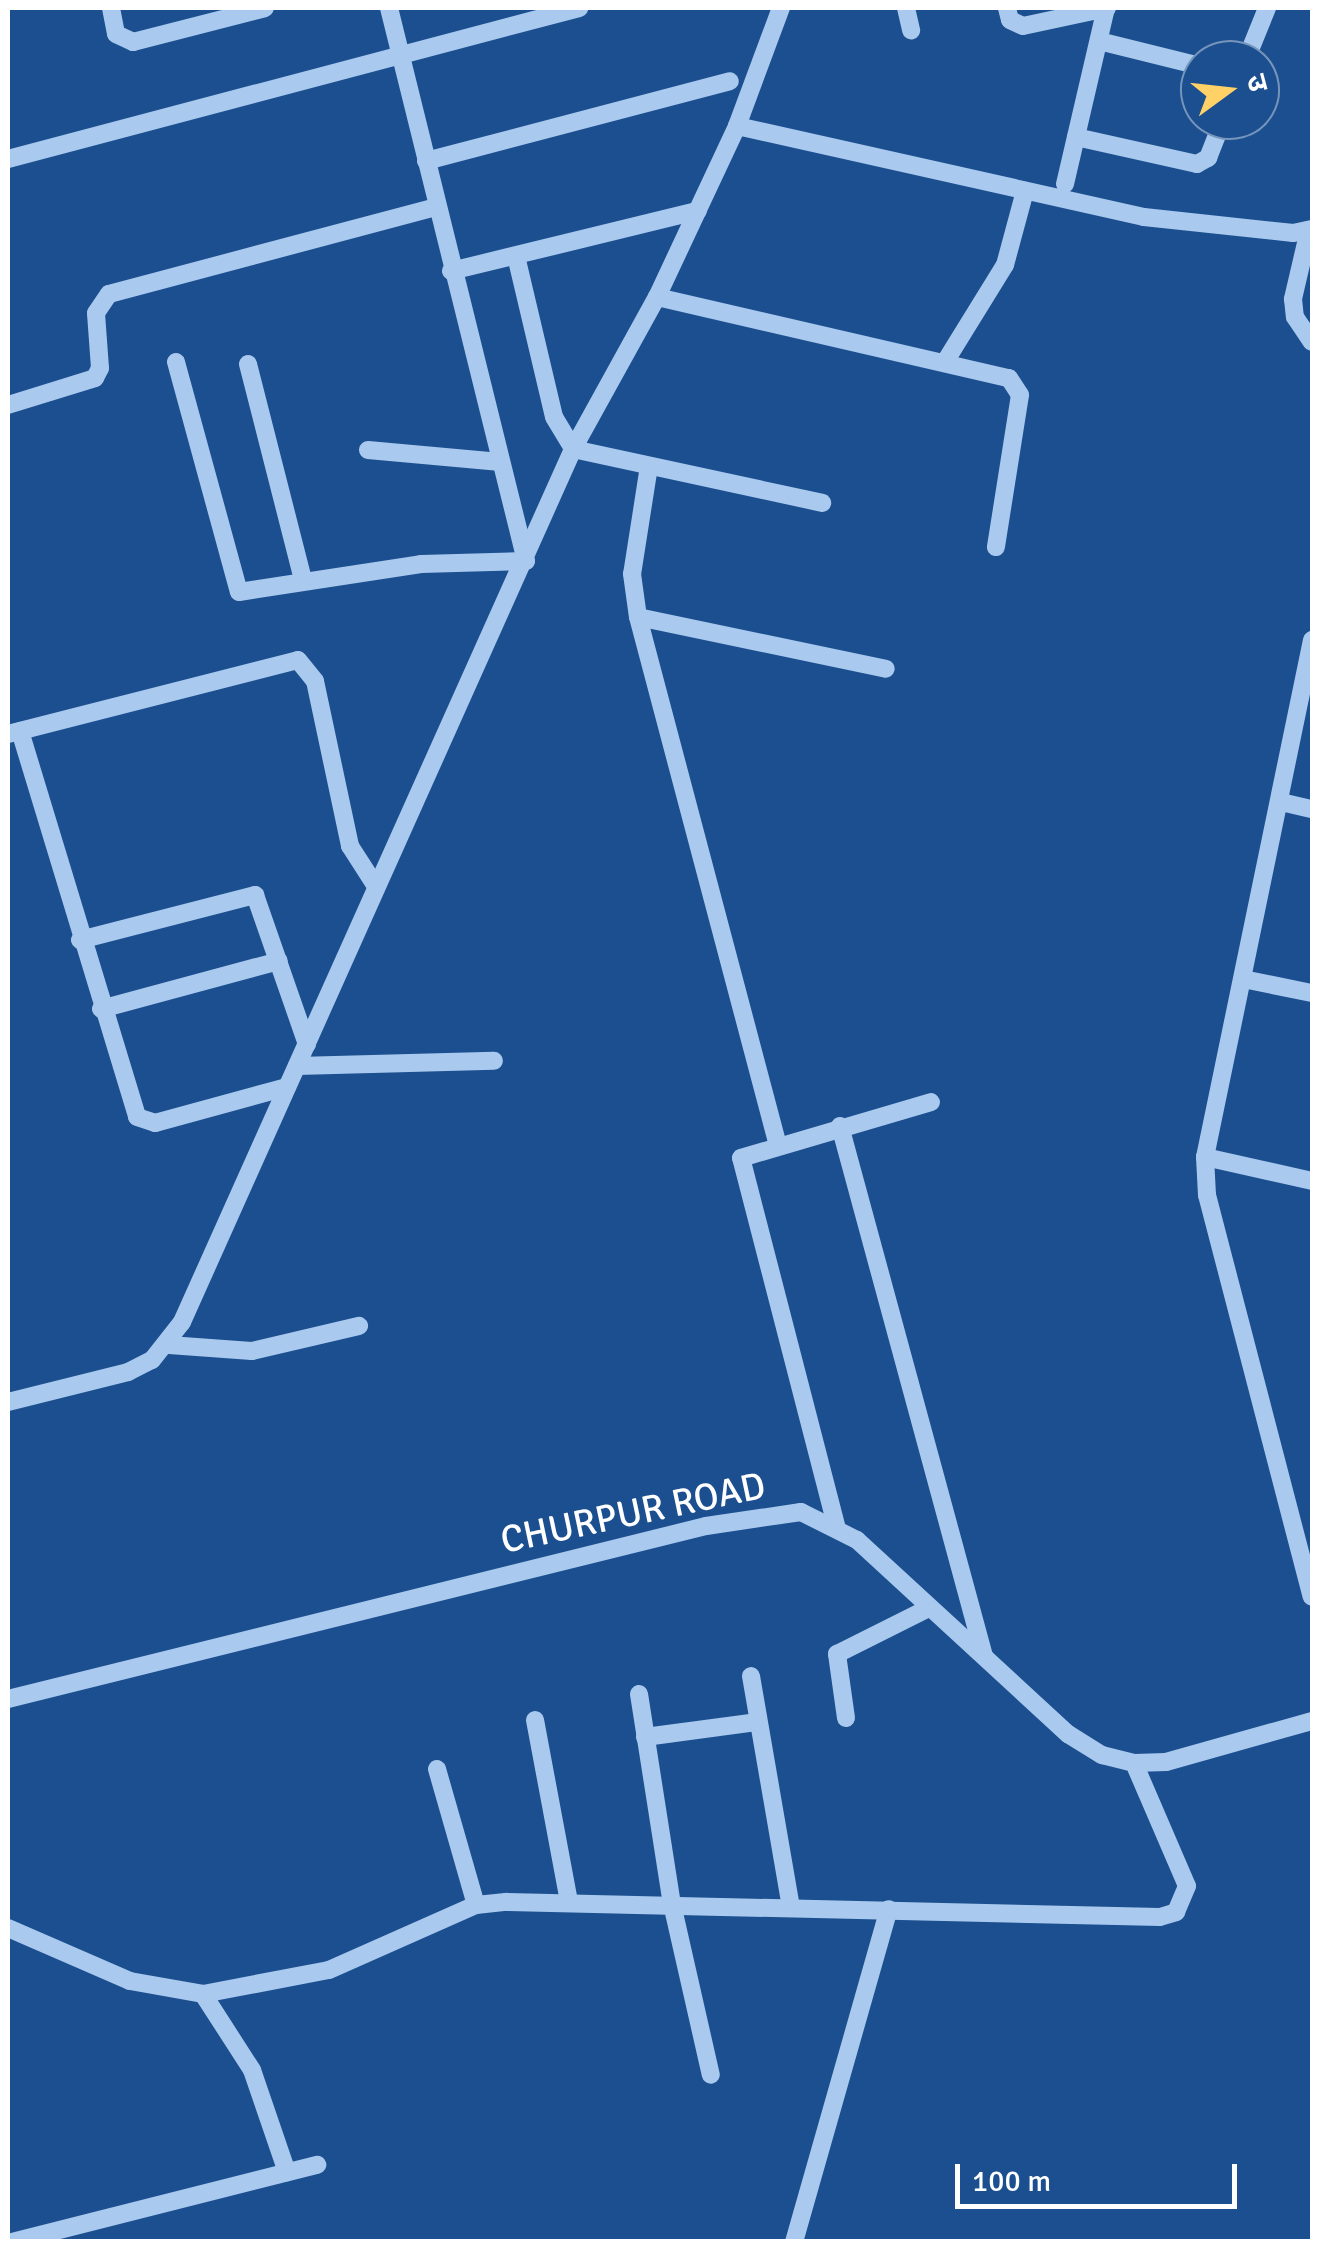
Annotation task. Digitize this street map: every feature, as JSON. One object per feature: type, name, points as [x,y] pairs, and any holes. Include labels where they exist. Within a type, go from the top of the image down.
[{"type":"street","points":[[111,8],[116,34],[133,42],[265,8]]},
{"type":"street","points":[[389,8],[435,207],[526,561]]},
{"type":"street","points":[[8,158],[580,8]]},
{"type":"street","points":[[8,1402],[128,1372],[169,1345],[375,885],[526,561],[573,449],[657,297],[738,126],[781,8]]},
{"type":"street","points":[[906,8],[912,30]]},
{"type":"street","points":[[1007,8],[1010,20],[1022,26],[1106,8],[1065,184]]},
{"type":"street","points":[[1254,40],[1266,8]]},
{"type":"street","points":[[1099,41],[1180,61]]},
{"type":"street","points":[[426,160],[730,81]]},
{"type":"street","points":[[738,126],[1024,191],[1207,226],[1305,231],[1293,300],[1295,317],[1312,342]]},
{"type":"street","points":[[1076,138],[1197,164],[1208,158],[1215,140]]},
{"type":"street","points":[[945,362],[1006,265],[1024,191]]},
{"type":"street","points":[[8,405],[95,378],[100,368],[96,313],[109,294],[435,207]]},
{"type":"street","points":[[451,271],[698,211]]},
{"type":"street","points":[[516,256],[560,437],[573,449],[822,503]]},
{"type":"street","points":[[657,297],[1009,378],[1020,396],[996,547]]},
{"type":"street","points":[[176,362],[234,584],[250,594],[303,580],[422,564],[526,561]]},
{"type":"street","points":[[248,364],[303,580]]},
{"type":"street","points":[[368,450],[500,462]]},
{"type":"street","points":[[649,466],[632,574],[638,618],[777,1142]]},
{"type":"street","points":[[638,618],[886,669]]},
{"type":"street","points":[[1312,648],[1205,1156],[1207,1195],[1309,1567],[1312,1597]]},
{"type":"street","points":[[288,1086],[145,1122],[132,1107],[14,732],[298,660],[314,680],[350,846],[375,885]]},
{"type":"street","points":[[1281,802],[1312,809]]},
{"type":"street","points":[[80,940],[250,894],[259,900],[307,1044]]},
{"type":"street","points":[[101,1010],[279,960]]},
{"type":"street","points":[[1244,979],[1312,994]]},
{"type":"street","points":[[296,1066],[494,1061]]},
{"type":"street","points":[[836,1525],[741,1169],[744,1153],[930,1102]]},
{"type":"street","points":[[840,1126],[985,1658]]},
{"type":"street","points":[[1205,1156],[1312,1181]]},
{"type":"street","points":[[169,1345],[252,1350],[359,1326]]},
{"type":"street","name":"CHURPUR ROAD","points":[[8,1699],[762,1514],[801,1512],[836,1525],[1068,1734],[1134,1764],[1166,1762],[1312,1721]]},
{"type":"street","points":[[846,1718],[837,1654],[928,1609]]},
{"type":"street","points":[[751,1676],[791,1908]]},
{"type":"street","points":[[639,1694],[672,1904],[710,2075]]},
{"type":"street","points":[[535,1720],[570,1902]]},
{"type":"street","points":[[645,1737],[758,1722]]},
{"type":"street","points":[[8,1928],[130,1982],[203,1994],[329,1970],[476,1905],[672,1904],[1130,1918],[1176,1912],[1187,1886],[1134,1764]]},
{"type":"street","points":[[437,1769],[476,1905]]},
{"type":"street","points":[[794,2242],[889,1909]]},
{"type":"street","points":[[203,1994],[252,2070],[288,2172]]},
{"type":"street","points":[[12,2242],[317,2165]]}]
